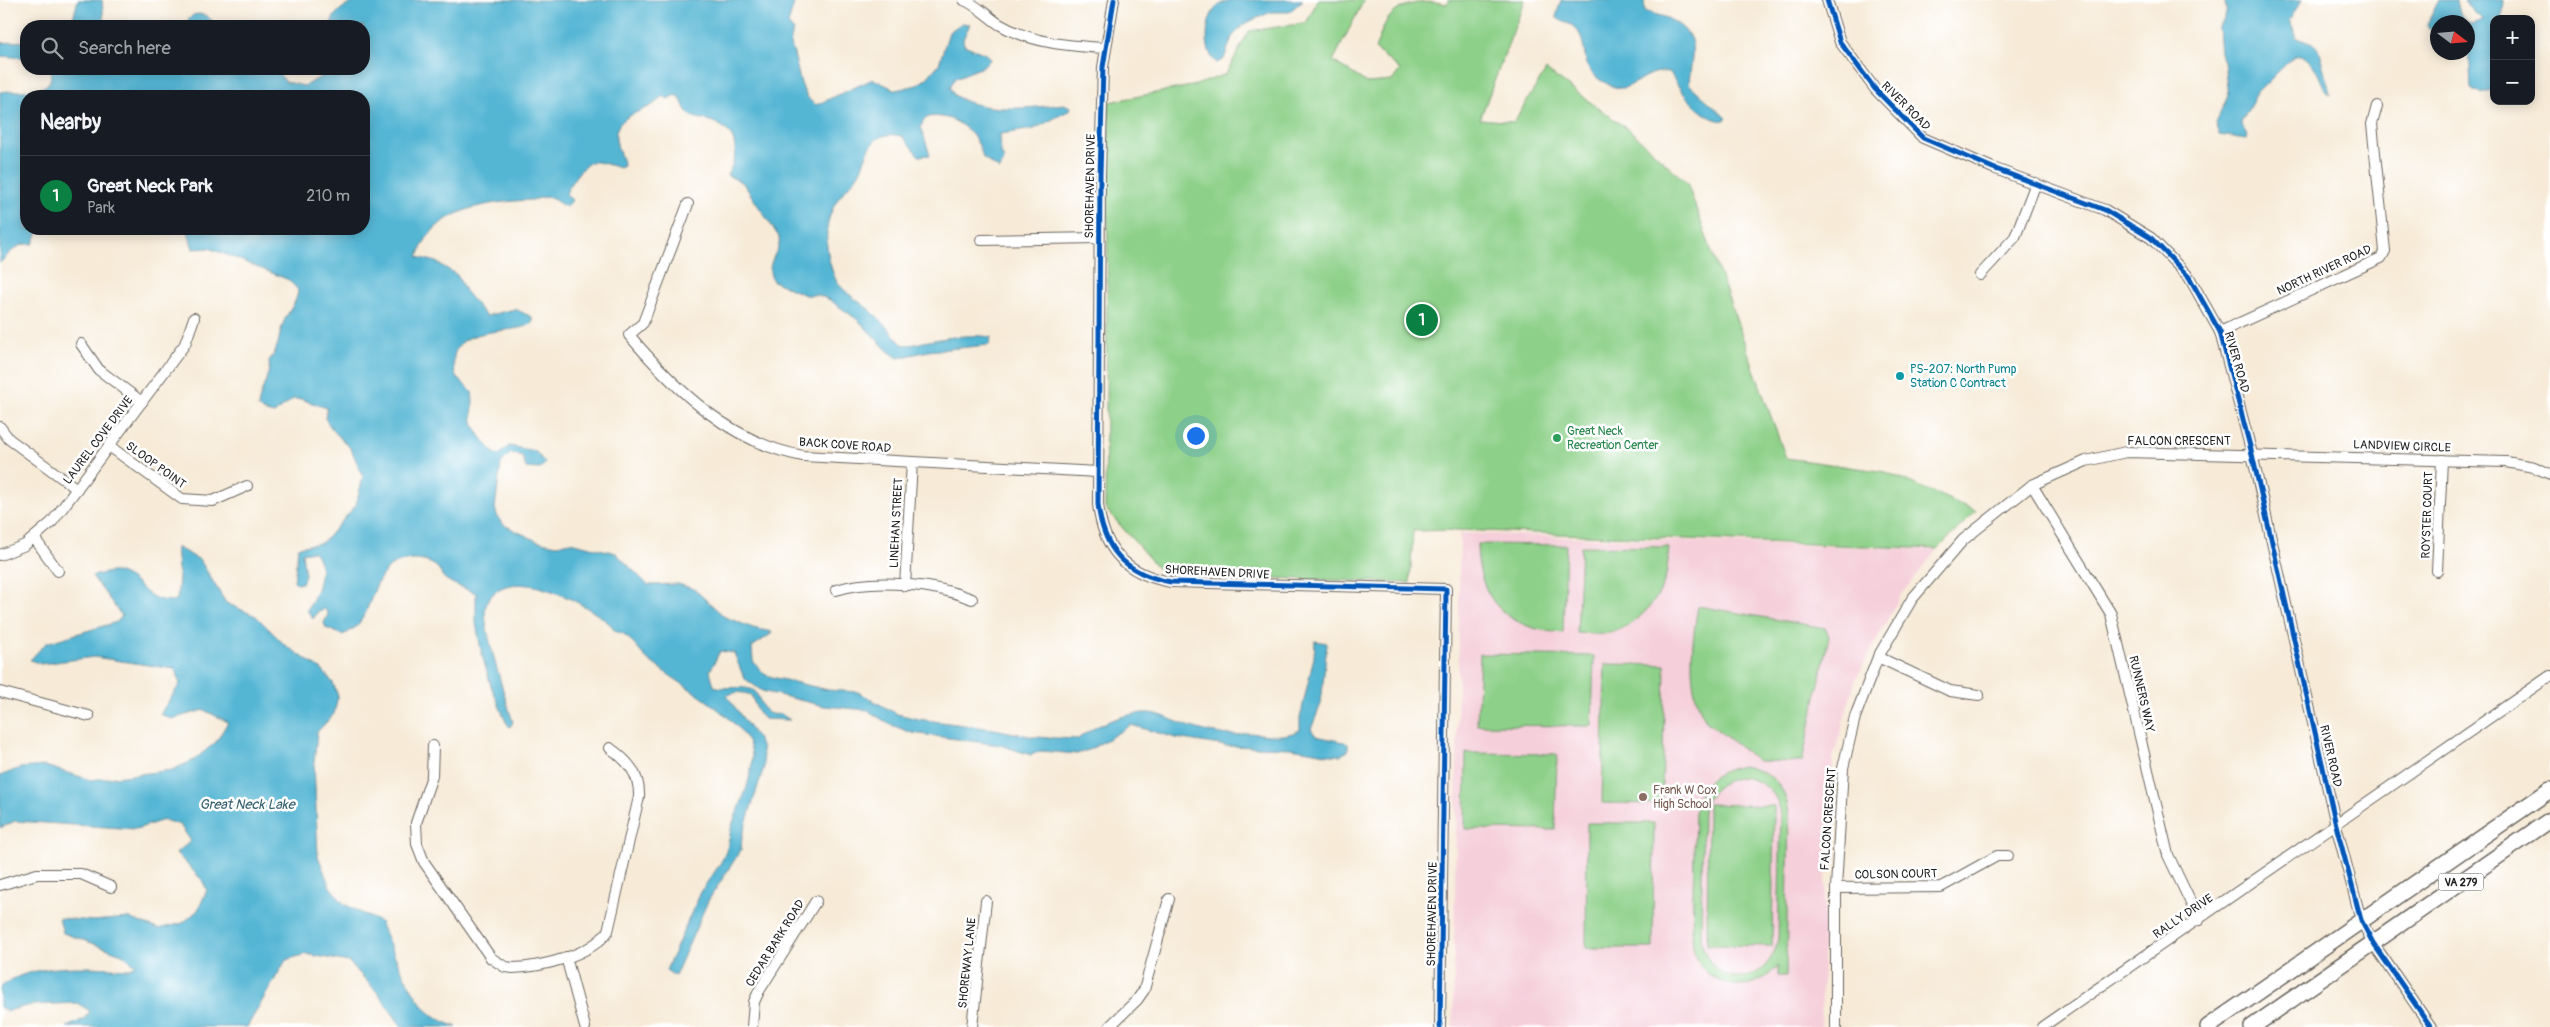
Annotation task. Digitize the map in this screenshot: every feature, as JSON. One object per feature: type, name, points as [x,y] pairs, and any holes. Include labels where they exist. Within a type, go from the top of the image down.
[{"type":"main road","name":"VA 279","points":[[2208,1027],[2550,790]]},
{"type":"main road","name":"VA 279","points":[[2252,1027],[2550,820]]},
{"type":"street","points":[[964,0],[1000,24],[1027,36],[1061,44],[1105,48]]},
{"type":"street","name":"SHOREHAVEN DRIVE","points":[[1114,0],[1105,48],[1100,238],[1098,472],[1100,518],[1106,539],[1125,563],[1151,577],[1170,582],[1446,589],[1440,1027]]},
{"type":"street","name":"RIVER ROAD","points":[[1826,0],[1840,42],[1875,89],[1922,138],[1992,168],[2105,210],[2151,238],[2189,277],[2220,332],[2252,454],[2336,825],[2361,920],[2373,943],[2431,1027]]},
{"type":"street","name":"NORTH RIVER ROAD","points":[[2220,332],[2381,258],[2385,251],[2372,124],[2377,106]]},
{"type":"street","points":[[1980,275],[2015,237],[2036,183]]},
{"type":"street","name":"BACK COVE ROAD","points":[[688,204],[643,322],[629,335],[659,370],[698,406],[746,437],[770,449],[802,456],[1098,472]]},
{"type":"street","points":[[981,240],[1100,238]]},
{"type":"street","name":"LAUREL COVE DRIVE","points":[[0,555],[35,539],[52,522],[185,344],[194,318]]},
{"type":"street","points":[[81,344],[99,370],[142,402]]},
{"type":"street","points":[[0,427],[9,439],[77,489]]},
{"type":"street","name":"SLOOP POINT","points":[[109,446],[182,499],[213,501],[247,486]]},
{"type":"street","name":"FALCON CRESCENT","points":[[1836,1027],[1836,888],[1843,768],[1855,717],[1878,657],[1912,599],[1963,540],[2032,485],[2086,461],[2126,452],[2252,454]]},
{"type":"street","name":"LANDVIEW CIRCLE","points":[[2252,454],[2520,463],[2550,474]]},
{"type":"street","name":"ROYSTER COURT","points":[[2438,572],[2442,460]]},
{"type":"street","name":"LINEHAN STREET","points":[[904,586],[912,462]]},
{"type":"street","name":"RUNNERS WAY","points":[[2032,485],[2111,614],[2168,855],[2199,920]]},
{"type":"street","points":[[35,539],[58,571]]},
{"type":"street","points":[[836,590],[858,585],[904,586],[942,589],[972,599]]},
{"type":"street","points":[[1878,657],[1950,691],[1979,695]]},
{"type":"street","points":[[2336,825],[2550,676]]},
{"type":"street","points":[[0,692],[89,716]]},
{"type":"street","points":[[433,746],[432,776],[416,823],[417,844],[424,862],[491,958],[505,967],[521,968],[588,950],[603,938],[608,931],[640,797],[640,788],[634,771],[610,748]]},
{"type":"street","name":"RALLY DRIVE","points":[[2042,1027],[2336,825]]},
{"type":"street","name":"COLSON COURT","points":[[1836,888],[1941,887],[1997,856],[2008,856]]},
{"type":"street","points":[[0,885],[38,874],[81,874],[111,887]]},
{"type":"street","points":[[1109,1027],[1137,1000],[1144,990],[1169,899]]},
{"type":"street","name":"CEDAR BARK ROAD","points":[[752,1027],[754,1002],[758,991],[816,901]]},
{"type":"street","name":"SHOREWAY LANE","points":[[972,1027],[986,901]]},
{"type":"street","points":[[566,957],[585,1027]]},
{"type":"shaded area","name":"Frank W Cox High School","points":[[1460,533],[1937,550],[1900,596],[1855,681],[1833,758],[1827,836],[1821,1027],[1453,1027]]},
{"type":"green space","points":[[1318,0],[1364,0],[1333,61],[1367,83],[1392,81],[1400,70],[1375,49],[1386,22],[1391,15],[1405,6],[1421,2],[1447,4],[1448,0],[1525,0],[1480,119],[1514,122],[1546,70],[1633,133],[1687,183],[1786,458],[1886,472],[1976,511],[1938,549],[1458,530],[1413,531],[1410,583],[1163,574],[1105,508],[1109,102],[1196,85],[1226,74],[1249,31],[1306,23]]},
{"type":"green space","points":[[1477,544],[1566,545],[1563,633],[1526,625],[1511,618],[1499,608],[1490,596],[1483,581]]},
{"type":"green space","points":[[1581,546],[1669,547],[1668,565],[1663,585],[1644,613],[1635,621],[1625,627],[1604,634],[1577,633]]},
{"type":"green space","points":[[1698,606],[1825,628],[1829,636],[1802,762],[1758,761],[1707,722],[1695,695],[1693,681],[1692,650]]},
{"type":"green space","points":[[1480,654],[1594,656],[1592,726],[1477,725]]},
{"type":"green space","points":[[1605,664],[1665,665],[1662,804],[1602,803]]},
{"type":"green space","points":[[1466,753],[1557,754],[1555,830],[1465,829]]},
{"type":"green space","points":[[1743,766],[1770,776],[1781,787],[1789,814],[1786,976],[1778,976],[1778,965],[1769,975],[1746,985],[1722,982],[1702,968],[1695,956],[1692,937],[1695,810],[1701,792],[1711,779],[1733,768]],"holes":[[[1742,777],[1768,788],[1776,799],[1781,813],[1778,939],[1772,956],[1763,968],[1752,975],[1739,977],[1727,975],[1715,968],[1706,956],[1701,939],[1703,811],[1712,792],[1722,784]]]},
{"type":"green space","points":[[1708,804],[1774,806],[1772,946],[1707,945]]},
{"type":"green space","points":[[1587,823],[1654,823],[1653,948],[1586,948]]},
{"type":"water","points":[[78,0],[102,0],[104,20],[73,20]]},
{"type":"water","points":[[360,0],[795,0],[788,24],[793,30],[790,44],[805,93],[816,105],[873,79],[896,90],[917,85],[927,78],[939,64],[949,32],[962,23],[970,24],[963,39],[964,45],[988,55],[990,60],[980,68],[955,78],[950,87],[954,95],[965,101],[992,107],[1023,108],[1064,104],[1071,107],[1070,110],[1034,129],[1000,134],[1001,153],[1004,159],[1000,170],[983,158],[978,143],[969,131],[956,122],[942,117],[932,116],[927,118],[923,121],[921,127],[930,155],[919,156],[902,136],[892,135],[879,138],[870,147],[858,175],[834,206],[827,229],[827,246],[833,272],[839,285],[869,309],[902,344],[912,345],[944,338],[976,336],[991,337],[989,345],[928,351],[898,358],[888,351],[858,320],[830,300],[818,295],[805,295],[773,281],[770,268],[778,248],[779,237],[743,183],[727,175],[734,158],[734,142],[725,129],[717,124],[695,118],[689,114],[676,95],[668,99],[663,96],[649,107],[623,120],[616,131],[616,139],[624,166],[620,168],[599,162],[588,164],[569,186],[566,195],[572,200],[567,207],[546,197],[497,203],[464,211],[449,218],[436,228],[425,241],[418,257],[436,262],[457,275],[465,291],[486,316],[515,309],[532,317],[533,322],[525,327],[469,338],[459,346],[454,358],[456,376],[472,392],[472,417],[475,426],[491,450],[499,455],[509,446],[535,451],[545,463],[540,469],[526,468],[522,456],[511,453],[501,463],[495,508],[498,518],[504,525],[537,541],[557,545],[570,542],[616,553],[648,585],[678,584],[694,589],[725,617],[753,628],[772,632],[752,647],[753,661],[764,674],[828,690],[858,692],[897,714],[918,719],[994,729],[1034,737],[1078,739],[1107,722],[1142,713],[1153,713],[1198,729],[1224,734],[1280,735],[1293,733],[1300,730],[1300,718],[1314,657],[1315,641],[1327,643],[1321,704],[1311,729],[1316,736],[1348,743],[1348,751],[1341,755],[1332,755],[1291,748],[1226,746],[1176,738],[1131,725],[1091,749],[1077,754],[1041,751],[1031,755],[1000,745],[912,733],[889,724],[867,710],[824,706],[762,691],[744,678],[734,653],[720,651],[710,671],[714,686],[754,690],[766,711],[781,714],[790,720],[764,719],[759,714],[751,695],[739,692],[727,696],[757,738],[762,748],[764,767],[742,836],[741,850],[708,901],[675,976],[666,970],[700,894],[724,856],[732,824],[746,788],[751,771],[752,755],[748,741],[738,727],[707,701],[645,657],[623,633],[615,631],[611,625],[584,606],[546,589],[527,585],[510,585],[496,591],[486,605],[485,614],[490,644],[513,722],[510,727],[506,722],[491,686],[482,655],[476,623],[476,593],[447,580],[433,564],[421,560],[407,560],[390,567],[383,575],[359,623],[352,630],[342,635],[326,628],[324,623],[328,614],[325,609],[318,611],[313,619],[307,610],[317,589],[321,572],[318,557],[313,551],[302,553],[305,575],[302,583],[297,584],[294,581],[298,547],[321,543],[328,537],[356,505],[363,477],[351,450],[325,418],[327,408],[301,399],[293,399],[274,414],[262,411],[258,407],[269,371],[269,361],[276,350],[283,325],[295,302],[298,290],[289,280],[235,258],[209,248],[193,249],[189,235],[370,235],[370,90],[34,90],[48,84],[51,75],[280,75],[286,82],[304,86],[325,75],[370,75],[370,20],[333,20],[335,15],[350,4]]},
{"type":"water","points":[[1229,0],[1303,0],[1289,12],[1271,12],[1244,24],[1232,37],[1224,59],[1217,63],[1213,59],[1208,46],[1208,24],[1214,10]]},
{"type":"water","points":[[1561,0],[1644,0],[1645,11],[1667,18],[1686,31],[1692,46],[1689,84],[1726,120],[1718,120],[1701,111],[1686,96],[1670,72],[1653,73],[1630,86],[1620,88],[1611,86],[1595,76],[1587,64],[1578,31],[1573,26],[1556,17]]},
{"type":"water","points":[[2224,0],[2302,0],[2289,20],[2297,38],[2316,45],[2330,94],[2313,65],[2302,56],[2294,56],[2257,93],[2241,123],[2247,135],[2246,139],[2219,135],[2215,123],[2228,96],[2224,62],[2220,53],[2218,27],[2226,14]]},
{"type":"water","points":[[2439,0],[2457,0],[2462,15],[2432,15]]},
{"type":"water","points":[[2465,0],[2504,0],[2502,15],[2490,15],[2490,91],[2481,94],[2471,89],[2470,60],[2475,60],[2475,23],[2483,20]]},
{"type":"water","points":[[193,15],[207,16],[211,20],[188,20]]},
{"type":"water","points":[[2430,18],[2430,29],[2427,24]]},
{"type":"water","points":[[20,41],[20,58],[0,56],[0,43]]},
{"type":"water","points":[[20,91],[20,235],[37,235],[33,244],[19,246],[0,263],[0,92]]},
{"type":"water","name":"Great Neck Lake","points":[[176,547],[200,560],[226,603],[256,616],[285,645],[322,670],[333,683],[338,696],[334,714],[317,732],[314,763],[318,856],[330,887],[344,904],[380,922],[414,993],[429,1012],[435,1017],[457,1027],[402,1027],[377,992],[349,962],[306,954],[286,960],[247,1027],[67,1027],[84,1019],[90,1011],[77,1003],[31,1005],[7,1011],[0,1007],[0,988],[12,979],[27,973],[79,967],[128,969],[136,965],[122,954],[63,933],[59,918],[93,921],[128,918],[158,929],[183,923],[198,910],[207,890],[202,880],[176,853],[191,841],[180,825],[164,820],[136,829],[15,821],[0,828],[0,776],[20,768],[45,766],[91,780],[172,770],[194,760],[216,742],[228,722],[204,710],[171,719],[160,714],[180,684],[175,669],[94,657],[41,664],[30,660],[46,643],[117,622],[122,616],[92,576],[115,572],[131,579],[157,599],[166,601],[177,600],[179,578]]},
{"type":"cycle path","points":[[1114,0],[1103,67],[1100,175],[1098,504],[1105,534],[1119,557],[1129,566],[1141,573],[1171,582],[1446,589],[1440,1027]]},
{"type":"cycle path","points":[[1827,0],[1840,42],[1875,89],[1923,138],[1993,168],[2105,210],[2151,238],[2189,277],[2220,332],[2252,454],[2336,825],[2361,920],[2373,943],[2431,1027]]},
{"type":"place","name":"Great Neck Park","points":[[1422,320]]},
{"type":"place","name":"PS-207: North Pump Station C Contract","points":[[1900,376]]},
{"type":"place","name":"Great Neck Recreation Center","points":[[1557,438]]},
{"type":"place","name":"Frank W Cox High School","points":[[1643,797]]}]
